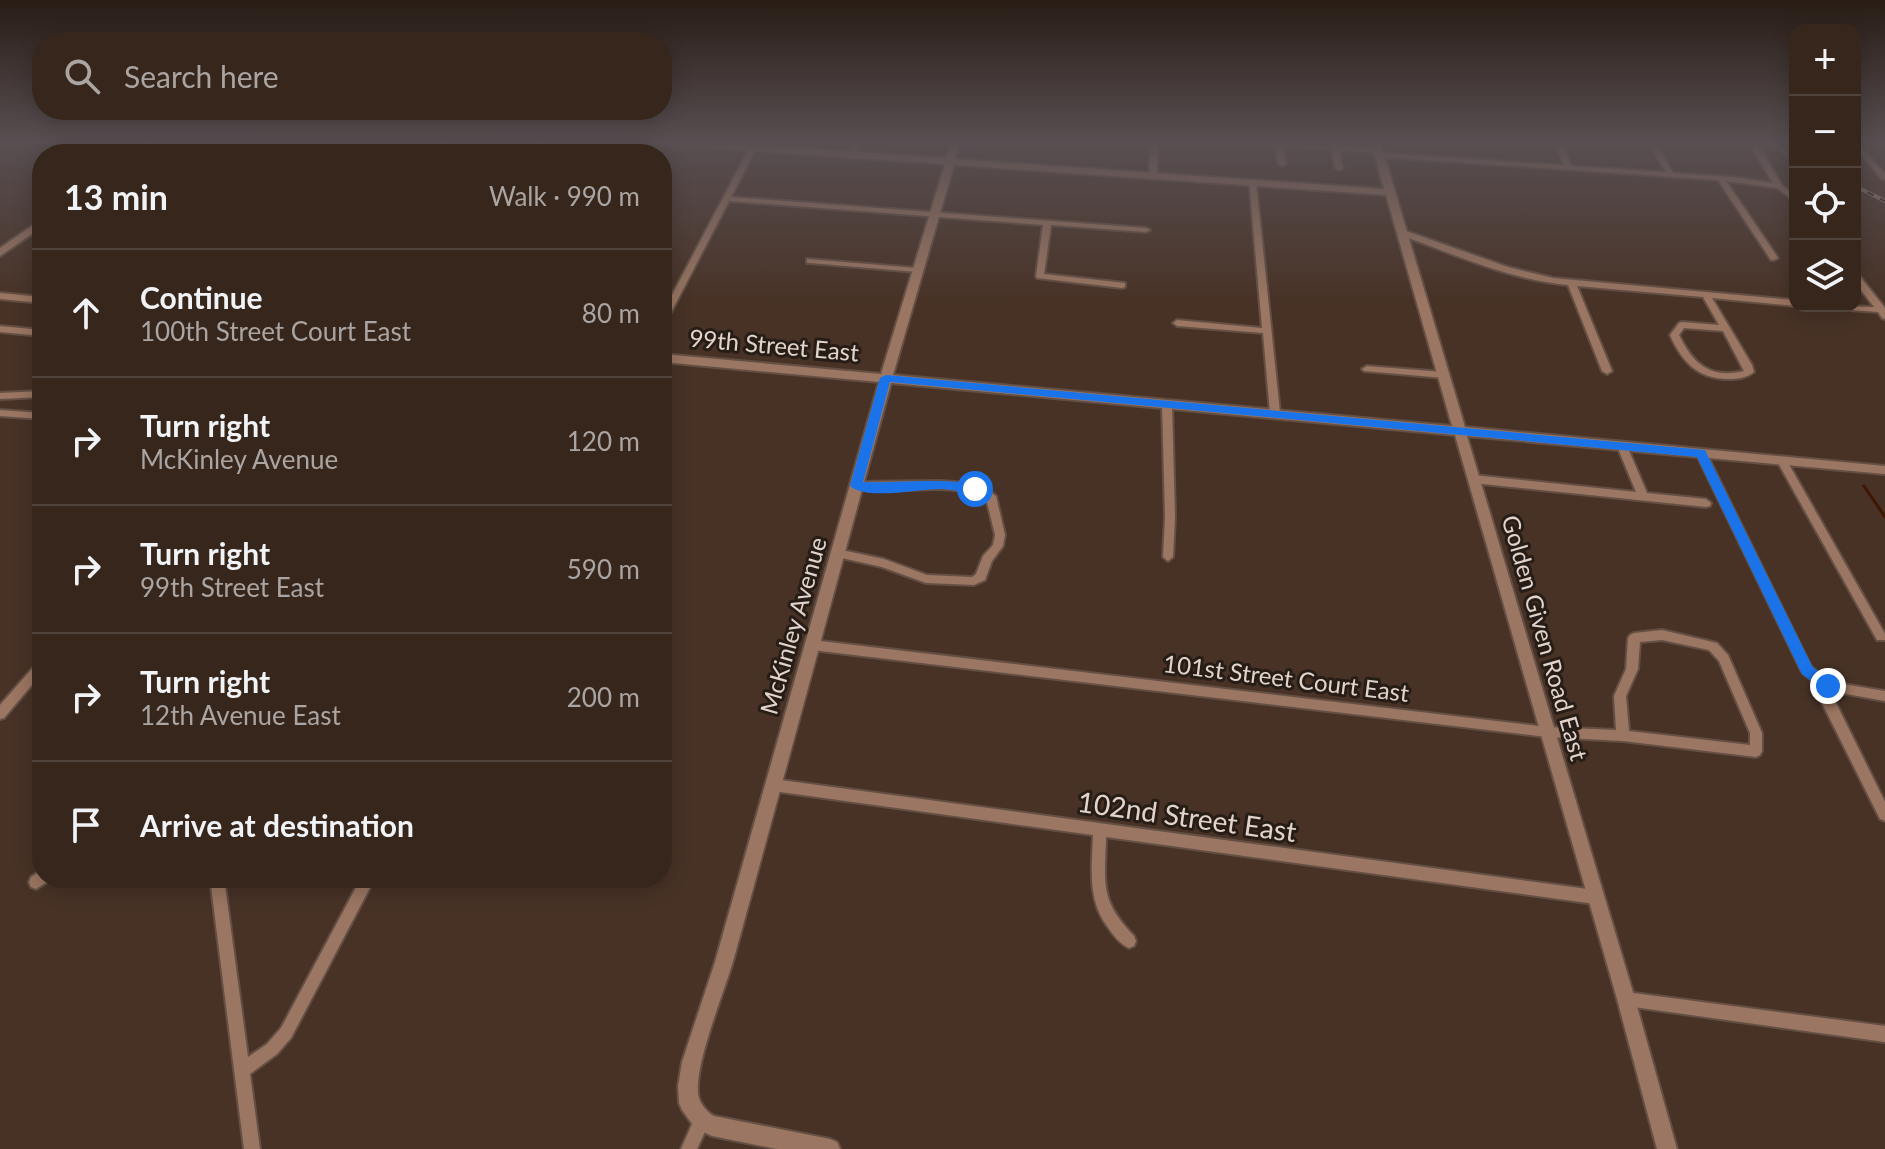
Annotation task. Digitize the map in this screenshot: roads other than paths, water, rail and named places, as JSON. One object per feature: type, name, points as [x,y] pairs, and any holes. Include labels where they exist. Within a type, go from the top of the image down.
[{"type":"street","points":[[672,303],[729,195]]},
{"type":"street","name":"McKinley Avenue","points":[[702,1121],[689,1103],[689,1075],[724,962],[940,195]]},
{"type":"street","points":[[1253,195],[1275,413]]},
{"type":"street","name":"Golden Given Road East","points":[[1392,195],[1667,1149]]},
{"type":"street","points":[[1731,195],[1774,258]]},
{"type":"street","points":[[727,199],[1146,230]]},
{"type":"street","points":[[1047,225],[1040,276],[1122,285]]},
{"type":"street","points":[[0,253],[32,229]]},
{"type":"street","points":[[1403,233],[1505,269],[1572,284],[1789,303]]},
{"type":"street","points":[[810,261],[917,270]]},
{"type":"street","points":[[1572,284],[1607,371]]},
{"type":"street","points":[[1861,284],[1883,312]]},
{"type":"street","points":[[0,296],[32,299]]},
{"type":"street","points":[[1707,296],[1747,365],[1749,372],[1746,374],[1720,375],[1695,368],[1687,361],[1674,335],[1680,326],[1725,328]]},
{"type":"street","points":[[1861,309],[1883,312]]},
{"type":"street","points":[[1177,323],[1267,331]]},
{"type":"street","points":[[0,326],[32,329]]},
{"type":"street","name":"99th Street East","points":[[672,359],[1885,470]]},
{"type":"street","points":[[1367,369],[1444,375]]},
{"type":"street","points":[[0,396],[32,394]]},
{"type":"street","points":[[1167,404],[1168,557]]},
{"type":"street","points":[[0,413],[32,415]]},
{"type":"street","points":[[1622,446],[1643,496]]},
{"type":"street","points":[[1701,453],[1807,670],[1828,686],[1885,696]]},
{"type":"street","points":[[1782,461],[1881,637]]},
{"type":"street","points":[[1473,479],[1706,503]]},
{"type":"street","points":[[837,553],[884,563],[926,579],[974,581],[981,577],[987,559],[998,546],[1000,535],[991,496],[975,489],[942,485],[890,489],[856,486]]},
{"type":"street","name":"101st Street Court East","points":[[812,645],[1547,732],[1623,736],[1756,751],[1756,733],[1724,658],[1713,646],[1662,635],[1634,638],[1632,669],[1620,696],[1623,736]]},
{"type":"street","points":[[0,714],[32,677]]},
{"type":"street","points":[[1828,686],[1823,688],[1825,697],[1885,815]]},
{"type":"street","name":"102nd Street East","points":[[773,785],[1595,897]]},
{"type":"street","points":[[1100,830],[1100,898],[1105,917],[1129,941]]},
{"type":"street","points":[[218,888],[252,1149]]},
{"type":"street","points":[[241,1071],[272,1049],[286,1033],[363,888]]},
{"type":"street","points":[[1626,999],[1885,1034]]},
{"type":"street","points":[[689,1149],[702,1121],[731,1131],[830,1149]]},
{"type":"waterway","points":[[1864,486],[1885,517]]},
{"type":"railway","points":[[1872,195],[1885,201]]}]
